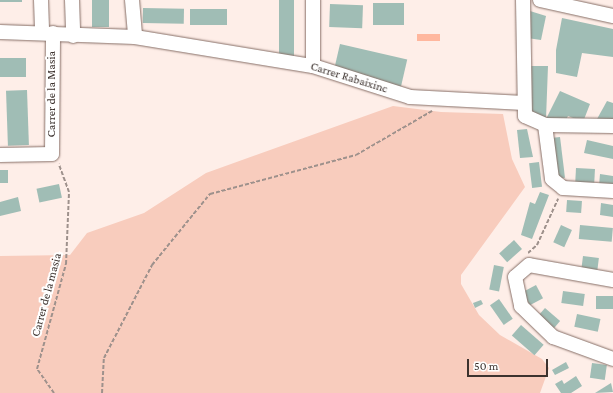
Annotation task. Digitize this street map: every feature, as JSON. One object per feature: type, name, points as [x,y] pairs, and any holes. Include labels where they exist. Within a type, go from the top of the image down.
[{"type":"street","name":"Carrer de la Masia","points":[[41,0],[47,33],[52,154]]},
{"type":"street","points":[[72,0],[73,36]]},
{"type":"street","points":[[132,0],[135,37]]},
{"type":"street","points":[[312,66],[313,0]]},
{"type":"street","points":[[522,0],[525,116],[545,125],[613,126]]},
{"type":"street","points":[[540,0],[576,4],[613,16]]},
{"type":"street","name":"Carrer Rabaixinc","points":[[0,32],[47,33],[73,36],[135,37],[312,66],[410,98],[524,103]]},
{"type":"street","points":[[545,125],[552,179],[563,188],[613,191]]},
{"type":"street","points":[[0,155],[52,154]]},
{"type":"street","points":[[613,280],[529,265],[515,277],[521,306],[553,337],[613,358]]},
{"type":"path","points":[[102,393],[104,358],[152,265],[210,194],[356,155],[417,122],[448,99]]},
{"type":"path","name":"Carrer de la masia","points":[[52,154],[58,158],[59,173],[69,192],[69,238],[66,264],[37,369],[54,393]]},
{"type":"path","points":[[525,268],[524,257],[537,245],[563,188]]},
{"type":"shaded area","points":[[417,34],[440,34],[440,41],[417,41]]},
{"type":"shaded area","points":[[393,106],[441,112],[503,114],[512,159],[525,187],[461,275],[461,284],[479,315],[500,335],[542,359],[549,368],[540,393],[0,393],[0,256],[70,255],[87,233],[144,213],[206,173]]},
{"type":"building","points":[[0,0],[22,0],[22,2],[0,2]]},
{"type":"building","points":[[92,0],[109,0],[109,27],[92,27]]},
{"type":"building","points":[[279,0],[294,0],[294,56],[279,56]]},
{"type":"building","points":[[373,3],[404,3],[404,25],[373,25]]},
{"type":"building","points":[[330,4],[363,5],[362,28],[329,27]]},
{"type":"building","points":[[143,8],[184,9],[184,24],[143,23]]},
{"type":"building","points":[[190,9],[227,9],[227,25],[190,25]]},
{"type":"building","points":[[530,11],[546,16],[541,40],[527,38]]},
{"type":"building","points":[[562,18],[613,29],[613,57],[582,53],[577,77],[556,73],[556,50]]},
{"type":"building","points":[[340,44],[407,60],[401,87],[334,71]]},
{"type":"building","points":[[0,58],[26,58],[26,77],[0,77]]},
{"type":"building","points":[[530,66],[548,66],[546,119],[560,91],[590,104],[583,122],[568,116],[565,122],[530,118]]},
{"type":"building","points":[[27,90],[29,145],[8,146],[6,91]]},
{"type":"building","points":[[607,101],[613,103],[613,119],[608,123],[597,119]]},
{"type":"building","points":[[527,129],[533,157],[520,158],[517,130]]},
{"type":"building","points":[[560,137],[565,178],[556,179],[551,138]]},
{"type":"building","points":[[587,140],[613,146],[613,159],[584,153]]},
{"type":"building","points":[[539,162],[542,187],[532,188],[529,163]]},
{"type":"building","points":[[576,168],[595,169],[594,184],[575,183]]},
{"type":"building","points":[[0,170],[8,170],[8,183],[0,183]]},
{"type":"building","points":[[600,174],[613,176],[613,188],[599,186]]},
{"type":"building","points":[[59,184],[62,198],[39,202],[37,189]]},
{"type":"building","points":[[540,192],[549,195],[532,239],[521,235],[530,202],[535,204]]},
{"type":"building","points":[[18,197],[21,211],[0,216],[0,202]]},
{"type":"building","points":[[567,200],[582,201],[581,213],[566,212]]},
{"type":"building","points":[[601,203],[613,205],[613,217],[600,215]]},
{"type":"building","points":[[561,225],[572,230],[564,247],[553,242]]},
{"type":"building","points":[[580,225],[613,228],[612,242],[579,239]]},
{"type":"building","points":[[514,240],[522,249],[507,262],[499,253]]},
{"type":"building","points":[[583,256],[599,258],[597,271],[581,269]]},
{"type":"building","points":[[494,265],[504,267],[499,291],[489,290]]},
{"type":"building","points":[[536,285],[543,298],[530,305],[523,292]]},
{"type":"building","points":[[563,291],[585,294],[583,306],[561,303]]},
{"type":"building","points":[[596,296],[613,296],[613,309],[596,309]]},
{"type":"building","points":[[499,299],[513,319],[504,325],[490,305]]},
{"type":"building","points":[[481,300],[483,304],[475,308],[473,303]]},
{"type":"building","points":[[545,308],[560,321],[552,330],[537,317]]},
{"type":"building","points":[[577,314],[600,319],[598,332],[574,327]]},
{"type":"building","points":[[521,325],[544,345],[534,355],[512,336]]},
{"type":"building","points":[[566,362],[569,368],[555,375],[552,370]]},
{"type":"building","points":[[592,363],[607,365],[605,380],[590,378]]},
{"type":"building","points":[[576,376],[582,386],[571,393],[561,393],[555,384],[562,380],[564,384]]},
{"type":"building","points":[[611,383],[613,392],[595,393]]}]
